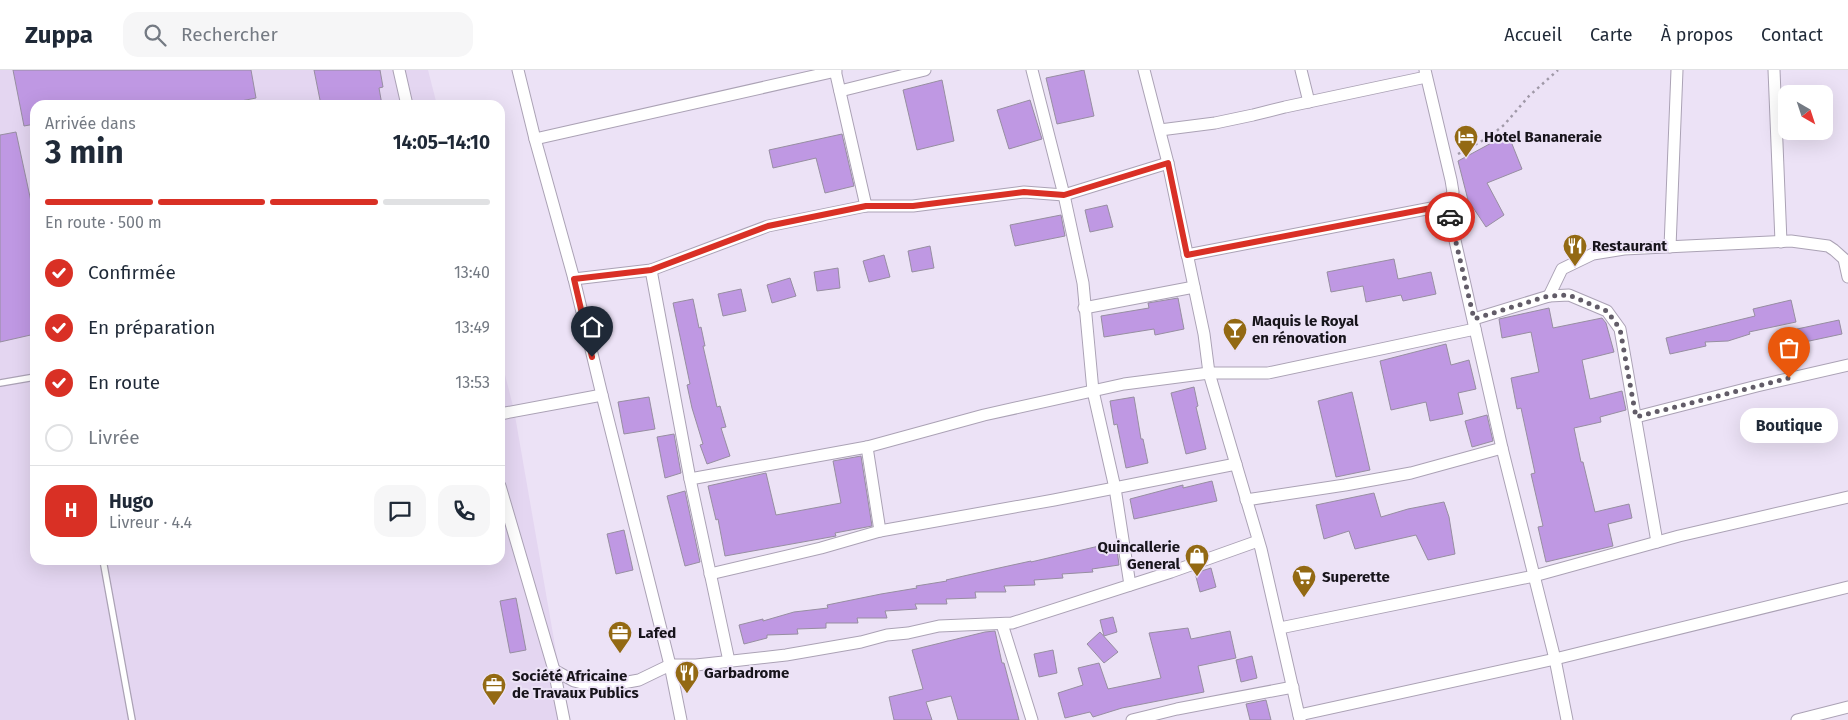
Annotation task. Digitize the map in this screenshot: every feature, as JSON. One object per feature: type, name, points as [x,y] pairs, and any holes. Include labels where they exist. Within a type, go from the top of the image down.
[{"type":"street","points":[[399,70],[405,100]]},
{"type":"street","points":[[518,70],[574,279],[670,665],[681,720]]},
{"type":"street","points":[[535,139],[835,70],[866,206]]},
{"type":"street","points":[[840,91],[925,70]]},
{"type":"street","points":[[1032,70],[1064,195],[1083,283],[1093,391],[1115,488],[1130,585]]},
{"type":"street","points":[[1144,70],[1168,163],[1204,334],[1209,372],[1258,541],[1300,718],[1555,659],[1848,587]]},
{"type":"street","points":[[1302,70],[1309,102]]},
{"type":"street","points":[[1670,247],[1677,70]]},
{"type":"street","points":[[1774,70],[1781,242]]},
{"type":"street","points":[[1160,130],[1215,123],[1426,73],[1448,160],[1453,192],[1447,205],[1502,448],[1555,659],[1567,720]]},
{"type":"street","points":[[574,279],[651,270],[768,226],[866,206],[913,206],[1024,192],[1064,195],[1168,163]]},
{"type":"street","points":[[1187,255],[1447,205]]},
{"type":"street","points":[[1548,296],[1562,270],[1593,254],[1624,249],[1791,241],[1828,246],[1844,259],[1848,277]]},
{"type":"street","points":[[651,270],[690,480],[729,661]]},
{"type":"street","points":[[1084,308],[1194,287]]},
{"type":"street","points":[[690,480],[867,447],[984,415],[1124,384],[1209,372],[1268,373],[1474,324],[1548,296],[1569,295],[1607,311],[1620,329],[1657,542]]},
{"type":"street","points":[[1636,417],[1848,365]]},
{"type":"street","points":[[505,413],[602,395]]},
{"type":"street","points":[[867,447],[880,531]]},
{"type":"street","points":[[1246,500],[1411,473],[1502,448]]},
{"type":"street","points":[[710,574],[821,548],[880,531],[1236,464]]},
{"type":"street","points":[[1280,628],[1534,576],[1657,542],[1848,497]]},
{"type":"street","points":[[505,503],[554,670],[564,720]]},
{"type":"street","points":[[554,670],[574,681],[606,686],[639,680],[670,665],[786,655],[939,626],[1012,623],[1258,541]]},
{"type":"street","points":[[1002,624],[1032,720]]},
{"type":"street","points":[[1132,720],[1177,709],[1293,687]]},
{"type":"street","points":[[1798,720],[1848,707]]},
{"type":"lane","points":[[0,383],[30,378]]},
{"type":"lane","points":[[104,565],[132,720]]},
{"type":"path","points":[[1448,160],[1504,125],[1529,96],[1558,70]]},
{"type":"shaded area","points":[[0,70],[428,70],[436,100],[30,100],[30,565],[505,565],[505,375],[514,410],[568,720],[0,720]]},
{"type":"building","points":[[13,70],[251,70],[256,98],[246,100],[30,100],[30,125],[24,126]]},
{"type":"building","points":[[314,70],[380,70],[383,87],[379,88],[381,100],[320,100]]},
{"type":"building","points":[[1084,70],[1094,116],[1057,124],[1046,78]]},
{"type":"building","points":[[942,80],[954,141],[917,150],[903,90]]},
{"type":"building","points":[[1030,100],[1042,139],[1009,149],[997,110]]},
{"type":"building","points":[[16,132],[30,197],[30,335],[0,342],[0,135]]},
{"type":"building","points":[[842,134],[854,186],[825,193],[816,158],[773,168],[769,150]]},
{"type":"building","points":[[1508,134],[1522,169],[1487,183],[1504,215],[1486,227],[1468,200],[1458,161]]},
{"type":"building","points":[[1107,205],[1113,227],[1090,232],[1085,210]]},
{"type":"building","points":[[1061,215],[1065,236],[1015,246],[1010,225]]},
{"type":"building","points":[[930,246],[934,268],[912,272],[908,251]]},
{"type":"building","points":[[884,255],[890,277],[869,282],[863,261]]},
{"type":"building","points":[[1394,259],[1398,279],[1431,272],[1436,294],[1403,301],[1401,295],[1366,302],[1363,286],[1331,292],[1327,272]]},
{"type":"building","points":[[838,268],[840,288],[817,291],[814,272]]},
{"type":"building","points":[[790,278],[796,296],[772,303],[767,285]]},
{"type":"building","points":[[741,289],[746,311],[723,316],[718,294]]},
{"type":"building","points":[[1178,298],[1184,329],[1155,335],[1154,329],[1104,337],[1101,316],[1149,308],[1148,303]]},
{"type":"building","points":[[693,299],[699,328],[701,327],[705,346],[703,346],[717,407],[720,406],[726,427],[721,428],[730,456],[707,464],[700,445],[703,444],[687,385],[690,384],[673,303]]},
{"type":"building","points":[[1791,300],[1796,322],[1749,332],[1750,334],[1728,341],[1705,342],[1706,346],[1670,354],[1666,338],[1755,316],[1753,309]]},
{"type":"building","points":[[1549,308],[1553,328],[1602,318],[1606,323],[1614,352],[1582,360],[1590,399],[1622,391],[1626,410],[1600,417],[1601,422],[1574,428],[1595,512],[1629,504],[1632,518],[1608,524],[1613,546],[1546,562],[1538,527],[1543,526],[1531,474],[1535,473],[1521,408],[1517,409],[1511,378],[1539,372],[1531,332],[1502,338],[1499,319]]},
{"type":"building","points":[[1839,320],[1842,334],[1800,343],[1797,329]]},
{"type":"building","points":[[1446,344],[1451,365],[1469,360],[1476,389],[1458,393],[1463,414],[1430,421],[1426,402],[1391,410],[1380,361]]},
{"type":"building","points":[[1194,387],[1198,406],[1196,407],[1206,449],[1186,454],[1171,393]]},
{"type":"building","points":[[1352,392],[1370,470],[1336,477],[1318,401]]},
{"type":"building","points":[[649,397],[655,429],[624,434],[618,402]]},
{"type":"building","points":[[1134,397],[1141,439],[1143,439],[1148,463],[1126,468],[1117,424],[1114,425],[1110,401]]},
{"type":"building","points":[[1487,415],[1493,441],[1472,447],[1465,421]]},
{"type":"building","points":[[674,434],[681,473],[665,478],[657,437]]},
{"type":"building","points":[[861,456],[872,526],[835,533],[836,536],[725,556],[718,519],[716,520],[708,486],[766,473],[776,515],[841,503],[833,461]]},
{"type":"building","points":[[1212,481],[1217,501],[1134,519],[1130,499],[1183,485],[1183,488]]},
{"type":"building","points":[[685,491],[700,562],[685,566],[667,496]]},
{"type":"building","points":[[1374,493],[1381,517],[1408,509],[1444,502],[1449,517],[1455,554],[1428,560],[1416,535],[1355,549],[1349,531],[1324,539],[1316,505]]},
{"type":"building","points":[[624,530],[633,570],[616,574],[607,534]]},
{"type":"building","points":[[1116,542],[1119,565],[1092,569],[1093,572],[1062,574],[1063,578],[1034,580],[1035,585],[1004,586],[1006,592],[975,592],[976,598],[946,599],[947,604],[915,604],[917,609],[885,611],[887,618],[857,618],[858,623],[826,623],[826,628],[797,629],[798,634],[767,635],[767,638],[744,644],[739,625],[763,619],[763,621],[794,612],[828,608],[827,605],[917,588],[916,586],[947,581]]},
{"type":"building","points":[[1211,568],[1216,587],[1200,592],[1195,573]]},
{"type":"building","points":[[516,598],[526,650],[510,653],[500,601]]},
{"type":"building","points":[[1113,617],[1117,632],[1104,636],[1100,620]]},
{"type":"building","points":[[1188,628],[1191,639],[1230,631],[1236,658],[1198,666],[1204,692],[1122,708],[1093,717],[1090,712],[1065,718],[1058,693],[1083,685],[1078,668],[1099,663],[1108,689],[1161,678],[1149,633]]},
{"type":"building","points":[[995,631],[1002,663],[1004,663],[1019,720],[958,720],[951,696],[926,702],[932,720],[894,720],[889,697],[923,689],[912,650]]},
{"type":"building","points":[[1100,632],[1118,652],[1104,663],[1087,644]]},
{"type":"building","points":[[1053,650],[1057,673],[1039,677],[1034,654]]},
{"type":"building","points":[[1252,656],[1257,678],[1241,682],[1236,660]]},
{"type":"building","points":[[1266,700],[1271,720],[1250,720],[1246,704]]},
{"type":"way so far","points":[[1450,217],[1474,319],[1548,296],[1569,295],[1607,311],[1620,329],[1636,417],[1789,378]]},
{"type":"place","name":"Hotel Bananeraie","points":[[1466,158]]},
{"type":"place","name":"Restaurant","points":[[1575,267]]},
{"type":"place","name":"Maquis le Royal en rénovation","points":[[1235,351]]},
{"type":"place","name":"Boutique","points":[[1789,378]]},
{"type":"place","name":"Quincallerie General","points":[[1197,577]]},
{"type":"place","name":"Superette","points":[[1304,598]]},
{"type":"place","name":"Lafed","points":[[620,654]]},
{"type":"place","name":"Garbadrome","points":[[687,694]]},
{"type":"place","name":"Société Africaine de Travaux Publics","points":[[494,706]]},
{"type":"route","points":[[592,357],[574,279],[651,270],[768,226],[866,206],[913,206],[1024,192],[1064,195],[1168,163],[1187,255],[1447,205],[1450,217]]}]
